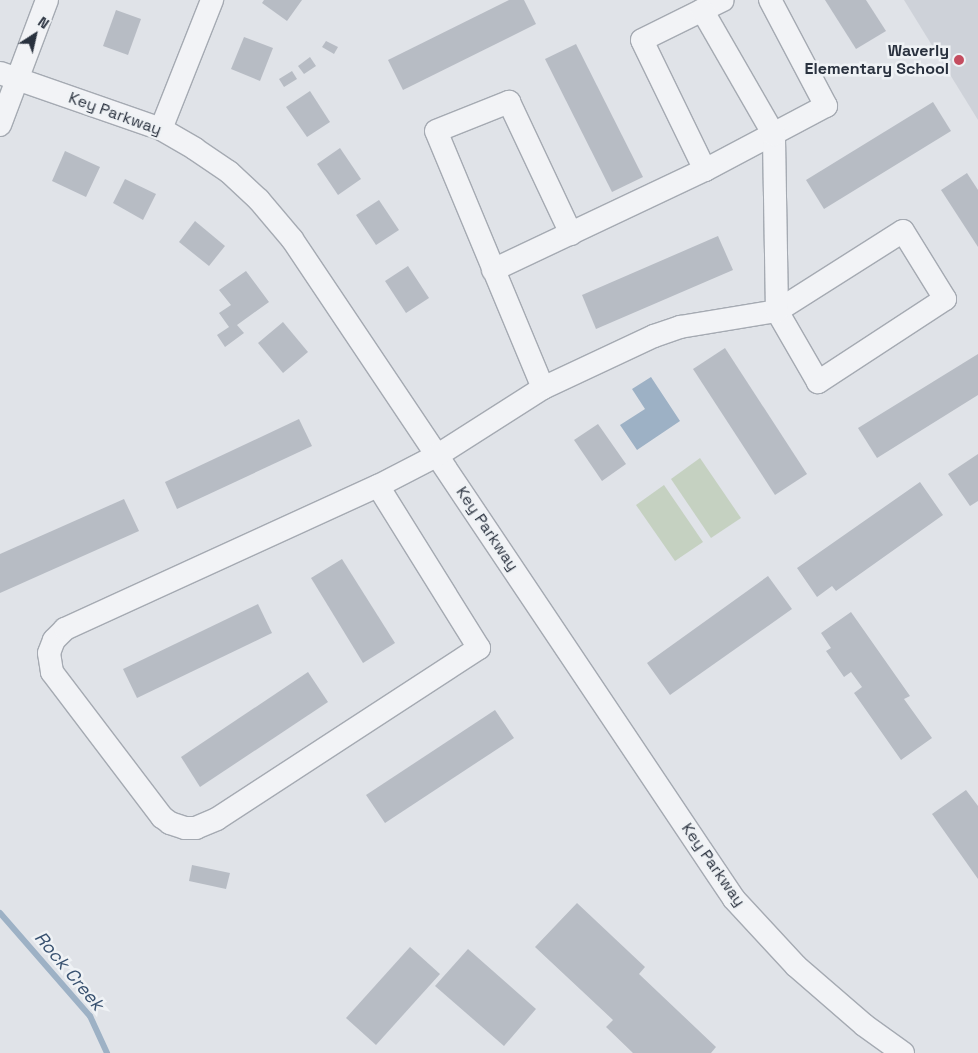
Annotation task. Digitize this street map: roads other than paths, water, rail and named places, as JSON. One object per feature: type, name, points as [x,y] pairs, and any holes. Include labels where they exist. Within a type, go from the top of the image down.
[{"type":"street","points":[[0,124],[8,76],[47,0]]},
{"type":"street","points":[[161,129],[212,0]]},
{"type":"street","points":[[705,170],[642,40],[723,0]]},
{"type":"street","points":[[493,270],[705,170],[826,106],[770,0]]},
{"type":"street","points":[[378,486],[479,648],[206,825],[185,828],[170,823],[162,817],[52,672],[49,653],[54,640],[65,629],[378,486],[438,455],[543,388],[654,336],[680,327],[777,311],[904,231],[945,299],[818,382],[777,311],[774,135],[702,10]]},
{"type":"street","name":"Key Parkway","points":[[8,76],[161,129],[196,149],[229,172],[260,200],[292,239],[734,899],[796,966],[864,1025],[903,1053]]},
{"type":"street","points":[[543,388],[436,131],[509,102],[571,234]]},
{"type":"water","points":[[651,377],[680,421],[637,450],[620,425],[645,409],[632,389]]},
{"type":"waterway","name":"Rock Creek","points":[[0,913],[90,1016],[107,1053]]},
{"type":"place","name":"Waverly Elementary School","points":[[959,60]]}]
